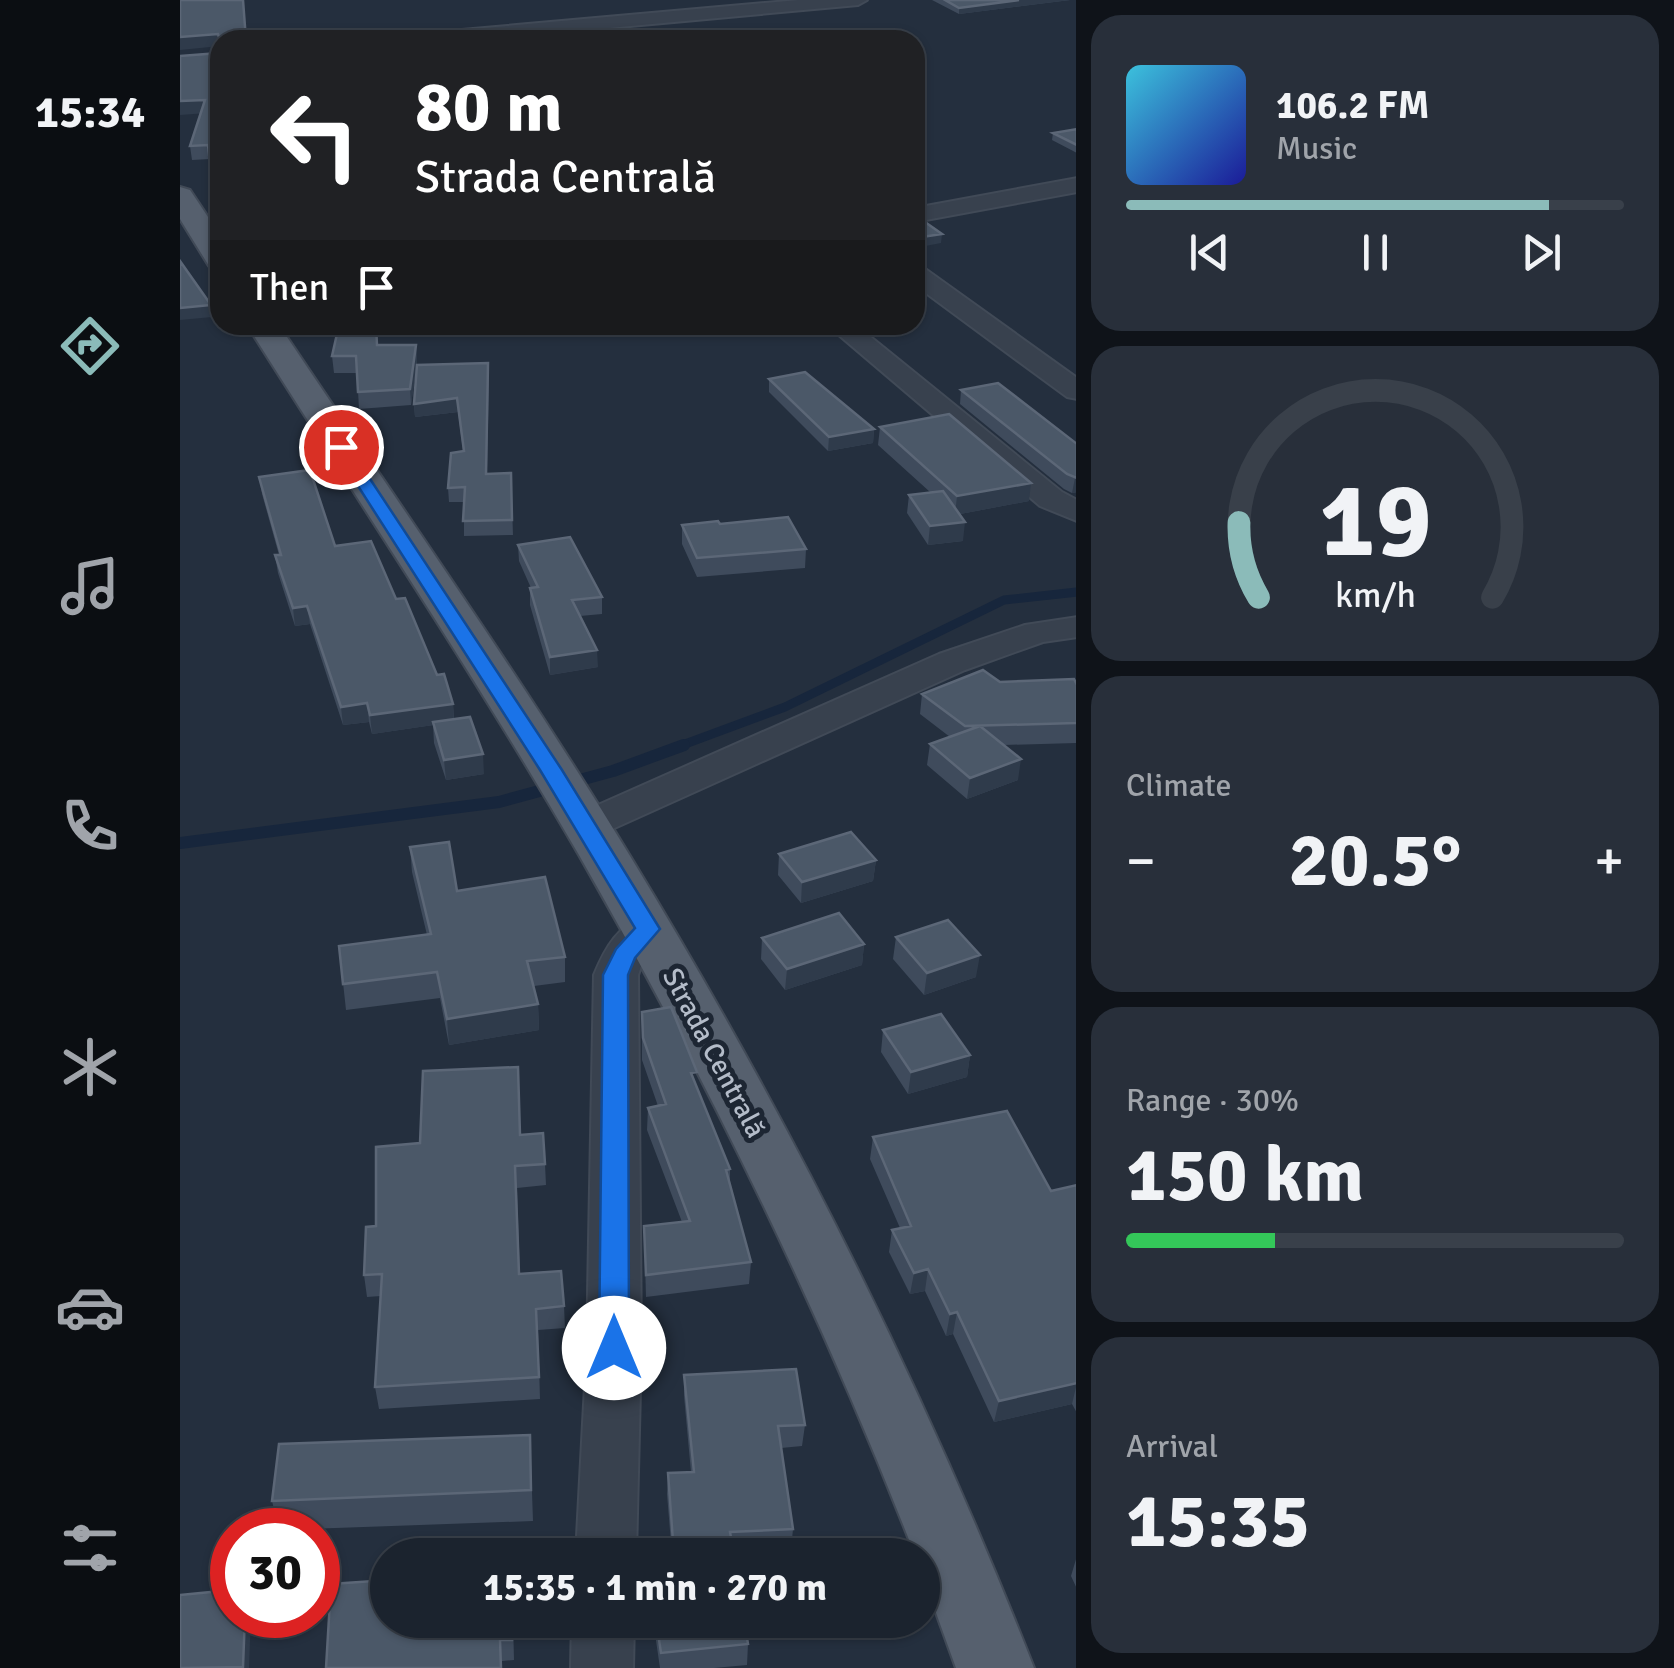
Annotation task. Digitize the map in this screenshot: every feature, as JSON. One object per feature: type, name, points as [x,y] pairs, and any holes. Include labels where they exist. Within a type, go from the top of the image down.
[{"type":"main road","points":[[180,196],[210,242]]},
{"type":"main road","name":"Strada Centrală","points":[[269,335],[648,929],[806,1224],[878,1370],[949,1540],[995,1668]]},
{"type":"street","points":[[526,30],[858,0]]},
{"type":"street","points":[[925,213],[1076,185]]},
{"type":"street","points":[[925,280],[1076,390]]},
{"type":"street","points":[[852,335],[1051,499],[1076,512]]},
{"type":"street","points":[[568,800],[1037,632],[1076,627]]},
{"type":"street","points":[[607,1538],[614,1348],[616,975],[624,954],[648,929]]},
{"type":"street","points":[[602,1668],[603,1638]]},
{"type":"building","points":[[180,0],[243,0],[245,30],[210,30],[210,35],[180,37]]},
{"type":"building","points":[[945,0],[1019,0],[959,8]]},
{"type":"building","points":[[210,54],[210,163],[208,145],[190,146],[205,100],[180,101],[180,56]]},
{"type":"building","points":[[1076,129],[1076,144],[1053,133]]},
{"type":"building","points":[[925,222],[942,234],[925,237]]},
{"type":"building","points":[[180,261],[210,305],[180,308]]},
{"type":"building","points":[[337,335],[376,335],[377,345],[416,345],[410,389],[358,392],[356,356],[332,356]]},
{"type":"building","points":[[488,363],[486,474],[511,473],[512,520],[463,521],[465,487],[448,488],[451,453],[464,451],[457,398],[414,404],[417,365]]},
{"type":"building","points":[[805,372],[874,429],[829,437],[769,379]]},
{"type":"building","points":[[998,383],[1076,443],[1076,478],[1067,474],[961,390]]},
{"type":"building","points":[[949,414],[1031,483],[957,496],[880,427]]},
{"type":"building","points":[[310,470],[335,546],[371,541],[396,599],[405,598],[437,675],[444,674],[453,704],[370,715],[367,703],[341,707],[307,606],[293,608],[275,555],[281,555],[259,477]]},
{"type":"building","points":[[943,491],[965,522],[930,526],[909,495]]},
{"type":"building","points":[[788,517],[806,549],[697,558],[682,525],[718,521],[720,524]]},
{"type":"building","points":[[570,537],[602,597],[572,600],[597,650],[550,657],[530,588],[538,587],[518,545]]},
{"type":"building","points":[[983,670],[1000,682],[1074,679],[1076,723],[965,726],[922,694]]},
{"type":"building","points":[[470,717],[483,754],[444,760],[433,722]]},
{"type":"building","points":[[980,726],[1021,759],[970,778],[930,744]]},
{"type":"building","points":[[851,832],[876,860],[802,882],[779,854]]},
{"type":"building","points":[[449,842],[457,891],[545,877],[565,957],[527,961],[538,1004],[447,1019],[437,972],[343,984],[339,946],[431,934],[410,847]]},
{"type":"building","points":[[839,913],[864,944],[787,969],[762,938]]},
{"type":"building","points":[[948,920],[980,955],[927,973],[896,937]]},
{"type":"building","points":[[671,1007],[697,1072],[691,1073],[730,1169],[726,1170],[751,1262],[646,1275],[644,1226],[690,1221],[648,1108],[666,1104],[643,1038],[642,1012]]},
{"type":"building","points":[[941,1014],[970,1055],[911,1072],[883,1030]]},
{"type":"building","points":[[518,1067],[520,1135],[543,1133],[545,1164],[515,1166],[519,1274],[561,1271],[564,1306],[536,1309],[539,1377],[375,1387],[382,1274],[364,1275],[366,1227],[376,1226],[376,1147],[420,1143],[423,1071]]},
{"type":"building","points":[[1007,1111],[1051,1191],[1076,1185],[1076,1383],[999,1401],[957,1312],[950,1314],[928,1269],[914,1273],[892,1230],[911,1226],[873,1137]]},
{"type":"building","points":[[796,1369],[805,1425],[778,1426],[793,1529],[730,1532],[731,1538],[673,1538],[668,1473],[694,1472],[684,1375]]},
{"type":"building","points":[[530,1435],[531,1490],[272,1501],[279,1444]]},
{"type":"building","points":[[370,1581],[370,1638],[512,1638],[500,1640],[501,1668],[326,1668],[328,1638],[340,1638],[340,1583]]},
{"type":"building","points":[[210,1592],[210,1638],[244,1638],[243,1667],[180,1668],[180,1595]]},
{"type":"building","points":[[659,1638],[747,1638],[748,1644],[661,1653]]},
{"type":"waterway","points":[[677,747],[785,707],[1004,600],[1076,592]]},
{"type":"waterway","points":[[180,843],[499,802],[613,771],[684,745]]},
{"type":"route","points":[[341,447],[551,770],[648,929],[624,954],[616,975],[614,1348]]}]
